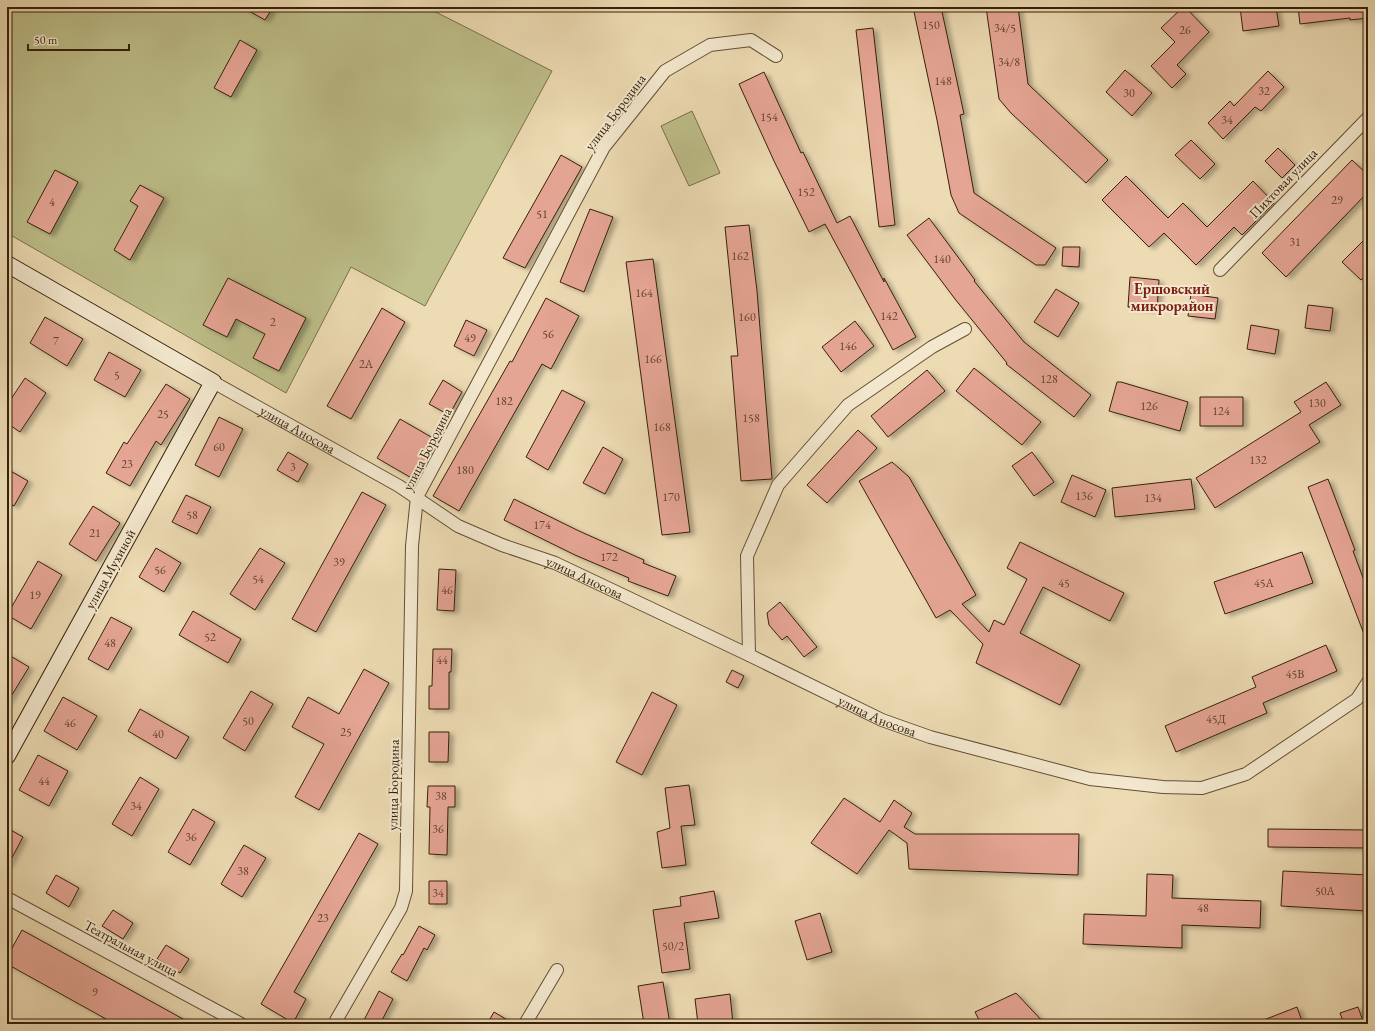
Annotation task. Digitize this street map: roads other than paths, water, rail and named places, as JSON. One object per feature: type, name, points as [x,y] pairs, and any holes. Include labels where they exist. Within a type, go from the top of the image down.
[{"type":"street","name":"улица Бородина","points":[[334,1024],[402,908],[406,891],[412,546],[417,497],[604,147],[665,72],[710,44],[751,40],[776,56]]},
{"type":"street","name":"Пихтовая улица","points":[[1220,270],[1368,118]]},
{"type":"street","name":"улица Аносова","points":[[7,264],[417,497],[458,526],[485,539],[555,563],[882,720],[930,737],[1090,779],[1163,787],[1202,788],[1246,774],[1357,699],[1368,682]]},
{"type":"street","points":[[749,655],[747,556],[778,485],[848,405],[932,347],[965,329]]},
{"type":"street","name":"улица Мухиной","points":[[7,756],[213,382]]},
{"type":"street","name":"Театральная улица","points":[[7,898],[241,1024]]},
{"type":"street","points":[[525,1024],[557,970]]},
{"type":"district","name":"Ершовский микрорайон","points":[[1172,296]]}]
